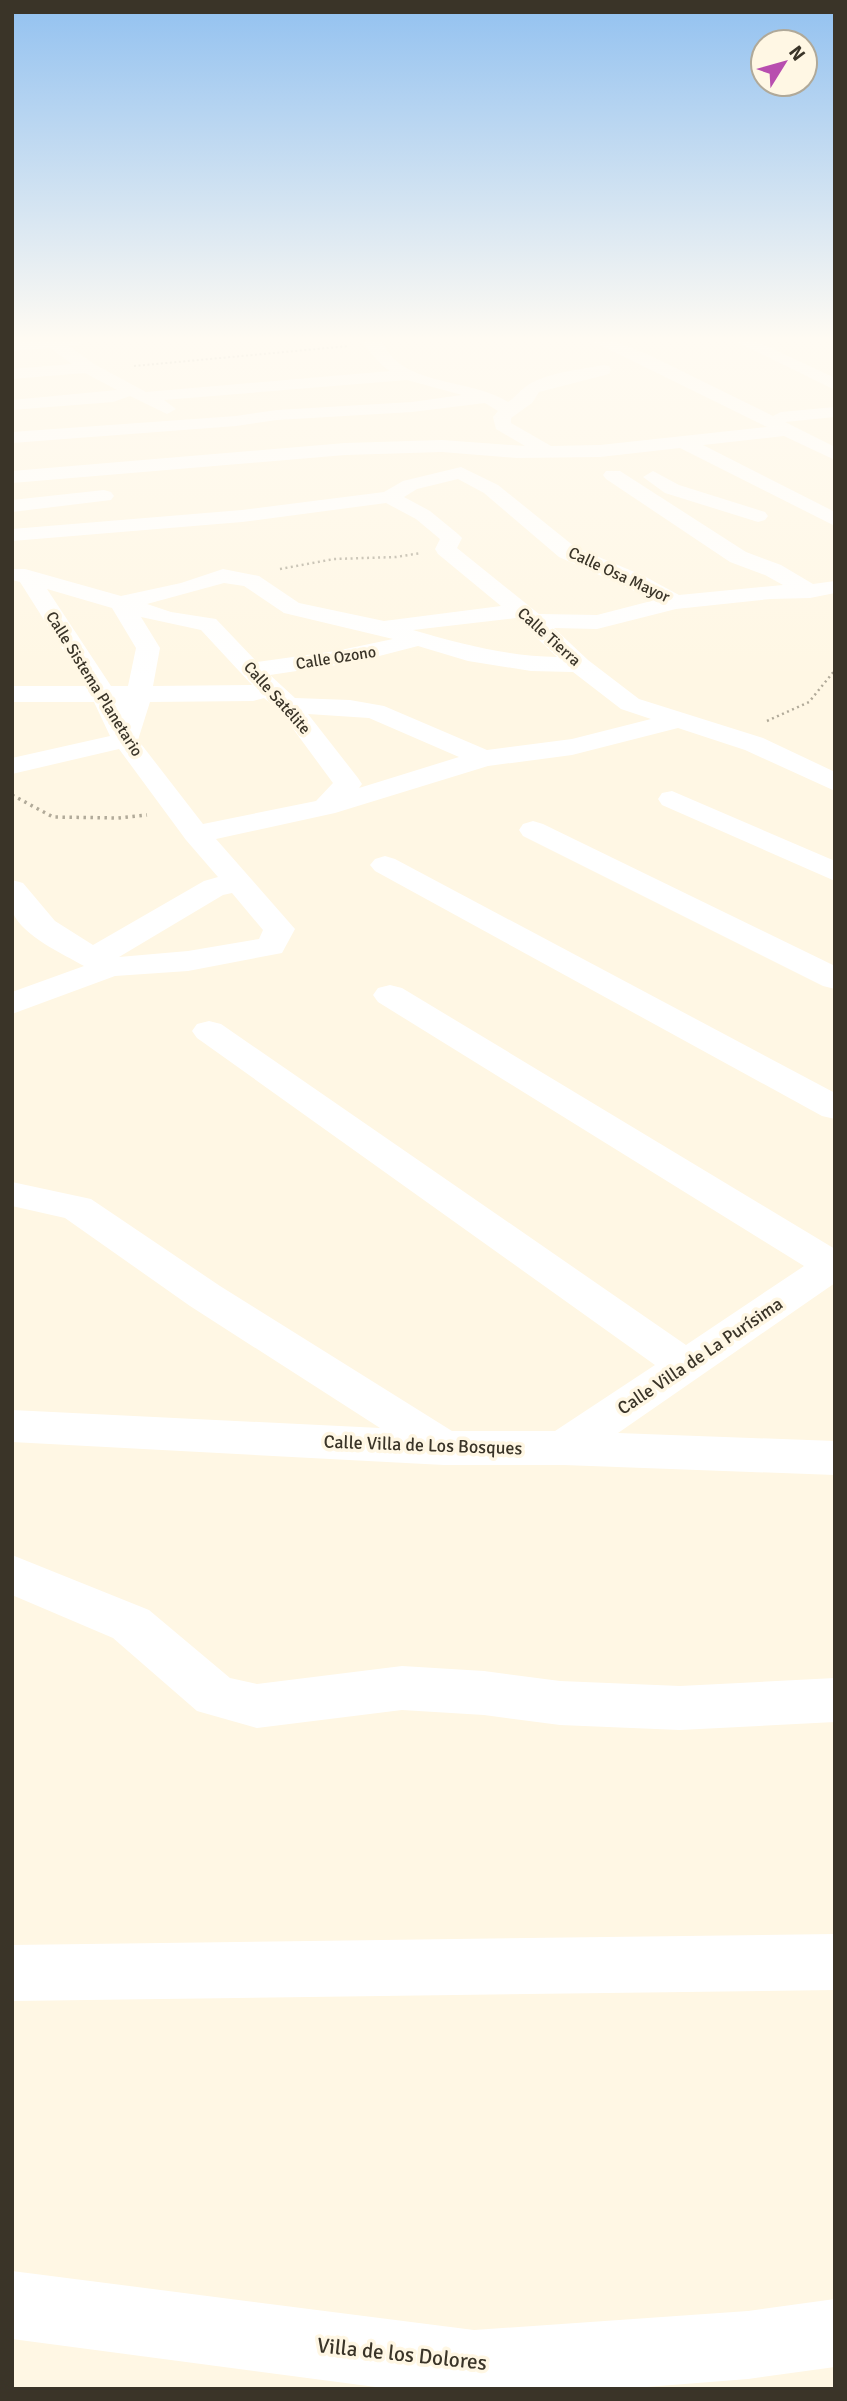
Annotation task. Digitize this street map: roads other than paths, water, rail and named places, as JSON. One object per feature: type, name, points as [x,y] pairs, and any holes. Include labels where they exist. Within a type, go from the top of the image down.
[{"type":"street","points":[[241,453],[262,473]]},
{"type":"street","points":[[12,477],[310,453]]},
{"type":"street","points":[[127,494],[17,505],[22,534],[242,516],[389,496],[410,485],[461,473],[477,453]]},
{"type":"street","points":[[613,453],[671,489],[758,516]]},
{"type":"street","points":[[648,453],[636,466],[613,475],[738,557],[829,586]]},
{"type":"street","points":[[705,453],[835,520]]},
{"type":"street","points":[[239,478],[287,464],[302,454]]},
{"type":"street","name":"Calle Osa Mayor","points":[[461,473],[491,489],[567,552],[636,581],[675,602]]},
{"type":"street","points":[[696,530],[780,513],[800,502],[835,494]]},
{"type":"street","points":[[225,495],[242,516]]},
{"type":"street","name":"Calle Tierra","points":[[389,496],[423,514],[451,538],[446,549],[579,665],[630,704],[754,744],[835,783]]},
{"type":"street","points":[[773,570],[829,586]]},
{"type":"street","points":[[20,575],[121,603],[187,588],[223,576],[251,581],[292,608],[380,627],[468,654],[531,664],[579,665]]},
{"type":"street","name":"Calle Sistema Planetario","points":[[20,575],[103,694],[125,740],[196,834],[279,929],[271,946],[188,961],[102,962]]},
{"type":"street","name":"Calle Ozono","points":[[380,627],[526,616],[597,622],[675,602],[829,586]]},
{"type":"street","points":[[12,766],[125,740],[139,695],[148,648],[121,603]]},
{"type":"street","name":"Calle Satélite","points":[[121,603],[168,618],[208,624],[289,706],[348,784],[325,807]]},
{"type":"street","name":"Calle Ozono","points":[[12,694],[253,694],[261,680],[417,639]]},
{"type":"street","points":[[289,706],[342,708],[383,714],[460,750],[485,758]]},
{"type":"street","points":[[196,834],[325,807],[485,758],[572,747],[678,720]]},
{"type":"street","points":[[672,799],[835,872]]},
{"type":"street","points":[[533,830],[835,979]]},
{"type":"street","points":[[385,865],[835,1108]]},
{"type":"street","points":[[20,1000],[102,962],[215,887],[241,883]]},
{"type":"street","points":[[12,889],[24,909],[53,937],[102,962]]},
{"type":"street","points":[[20,1000],[53,937]]},
{"type":"street","points":[[390,995],[834,1265]]},
{"type":"street","points":[[209,1031],[686,1366]]},
{"type":"street","points":[[12,1194],[77,1208],[205,1296],[444,1448]]},
{"type":"street","name":"Calle Villa de La Purísima","points":[[564,1448],[834,1265]]},
{"type":"street","name":"Calle Villa de Los Bosques","points":[[12,1426],[444,1448],[564,1448],[835,1458]]},
{"type":"street","points":[[12,1574],[131,1624],[215,1696],[257,1706],[402,1688],[484,1693],[560,1703],[680,1708],[835,1700]]},
{"type":"street","points":[[12,1973],[835,1962]]},
{"type":"street","name":"Villa de los Dolores","points":[[12,2305],[474,2365],[748,2345],[835,2333]]}]
